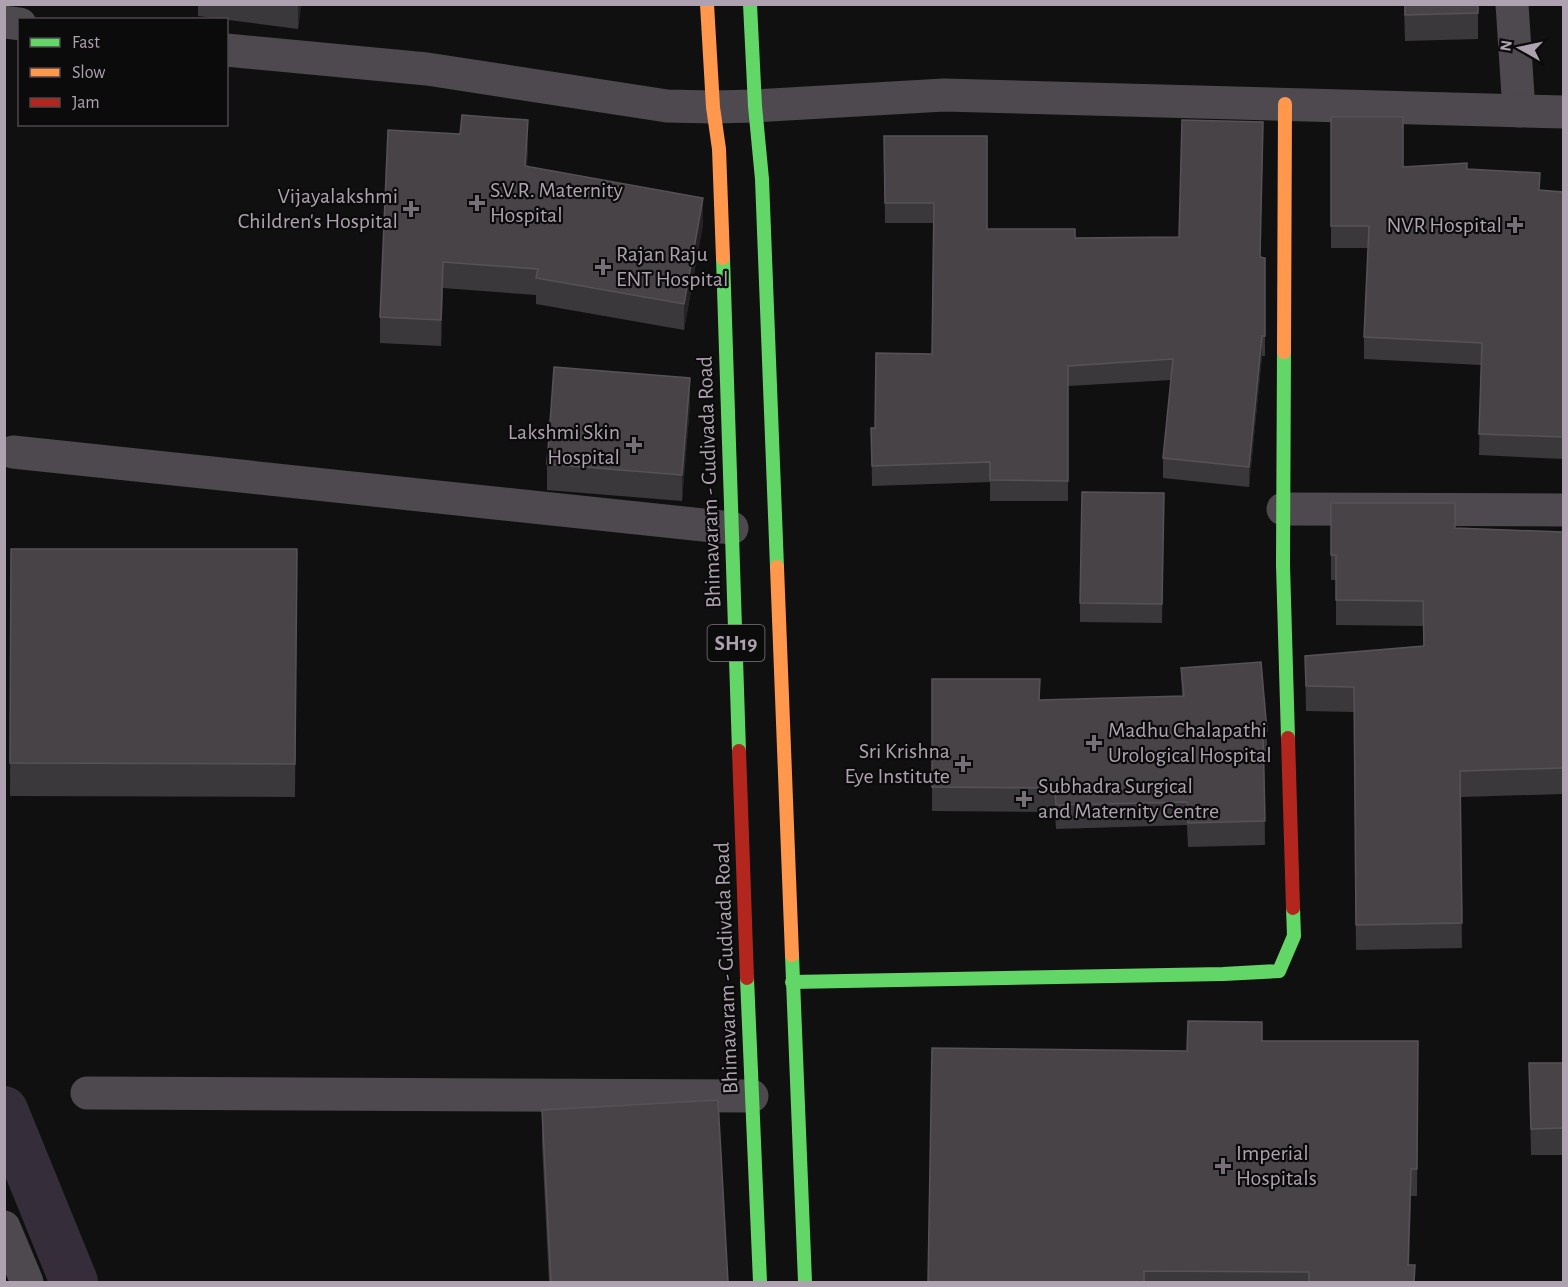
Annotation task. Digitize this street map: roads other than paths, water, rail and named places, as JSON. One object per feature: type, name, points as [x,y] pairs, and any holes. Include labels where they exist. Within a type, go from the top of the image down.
[{"type":"main road","name":"Bhimavaram - Gudivada Road","points":[[707,4],[713,107],[719,149],[760,1282]]},
{"type":"main road","name":"SH19","points":[[750,4],[755,106],[762,179],[805,1282]]},
{"type":"main road","points":[[792,982],[1279,971],[1294,936],[1283,509],[1285,104]]},
{"type":"street","points":[[1512,4],[1519,111]]},
{"type":"street","points":[[228,50],[427,69],[667,106],[755,106],[944,95],[1563,112]]},
{"type":"street","points":[[13,452],[732,528]]},
{"type":"street","points":[[1283,509],[1563,510]]},
{"type":"street","points":[[87,1093],[752,1096]]},
{"type":"street","points":[[4,1227],[27,1282]]},
{"type":"waterway","points":[[4,1110],[74,1282]]},
{"type":"place","name":"S.V.R. Maternity Hospital","points":[[477,203]]},
{"type":"place","name":"Vijayalakshmi Children's Hospital","points":[[411,209]]},
{"type":"place","name":"NVR Hospital","points":[[1515,225]]},
{"type":"place","name":"Rajan Raju ENT Hospital","points":[[603,267]]},
{"type":"place","name":"Lakshmi Skin Hospital","points":[[634,445]]},
{"type":"place","name":"Madhu Chalapathi Urological Hospital","points":[[1094,743]]},
{"type":"place","name":"Sri Krishna Eye Institute","points":[[963,764]]},
{"type":"place","name":"Subhadra Surgical and Maternity Centre","points":[[1024,799]]},
{"type":"place","name":"Imperial Hospitals","points":[[1223,1166]]}]
